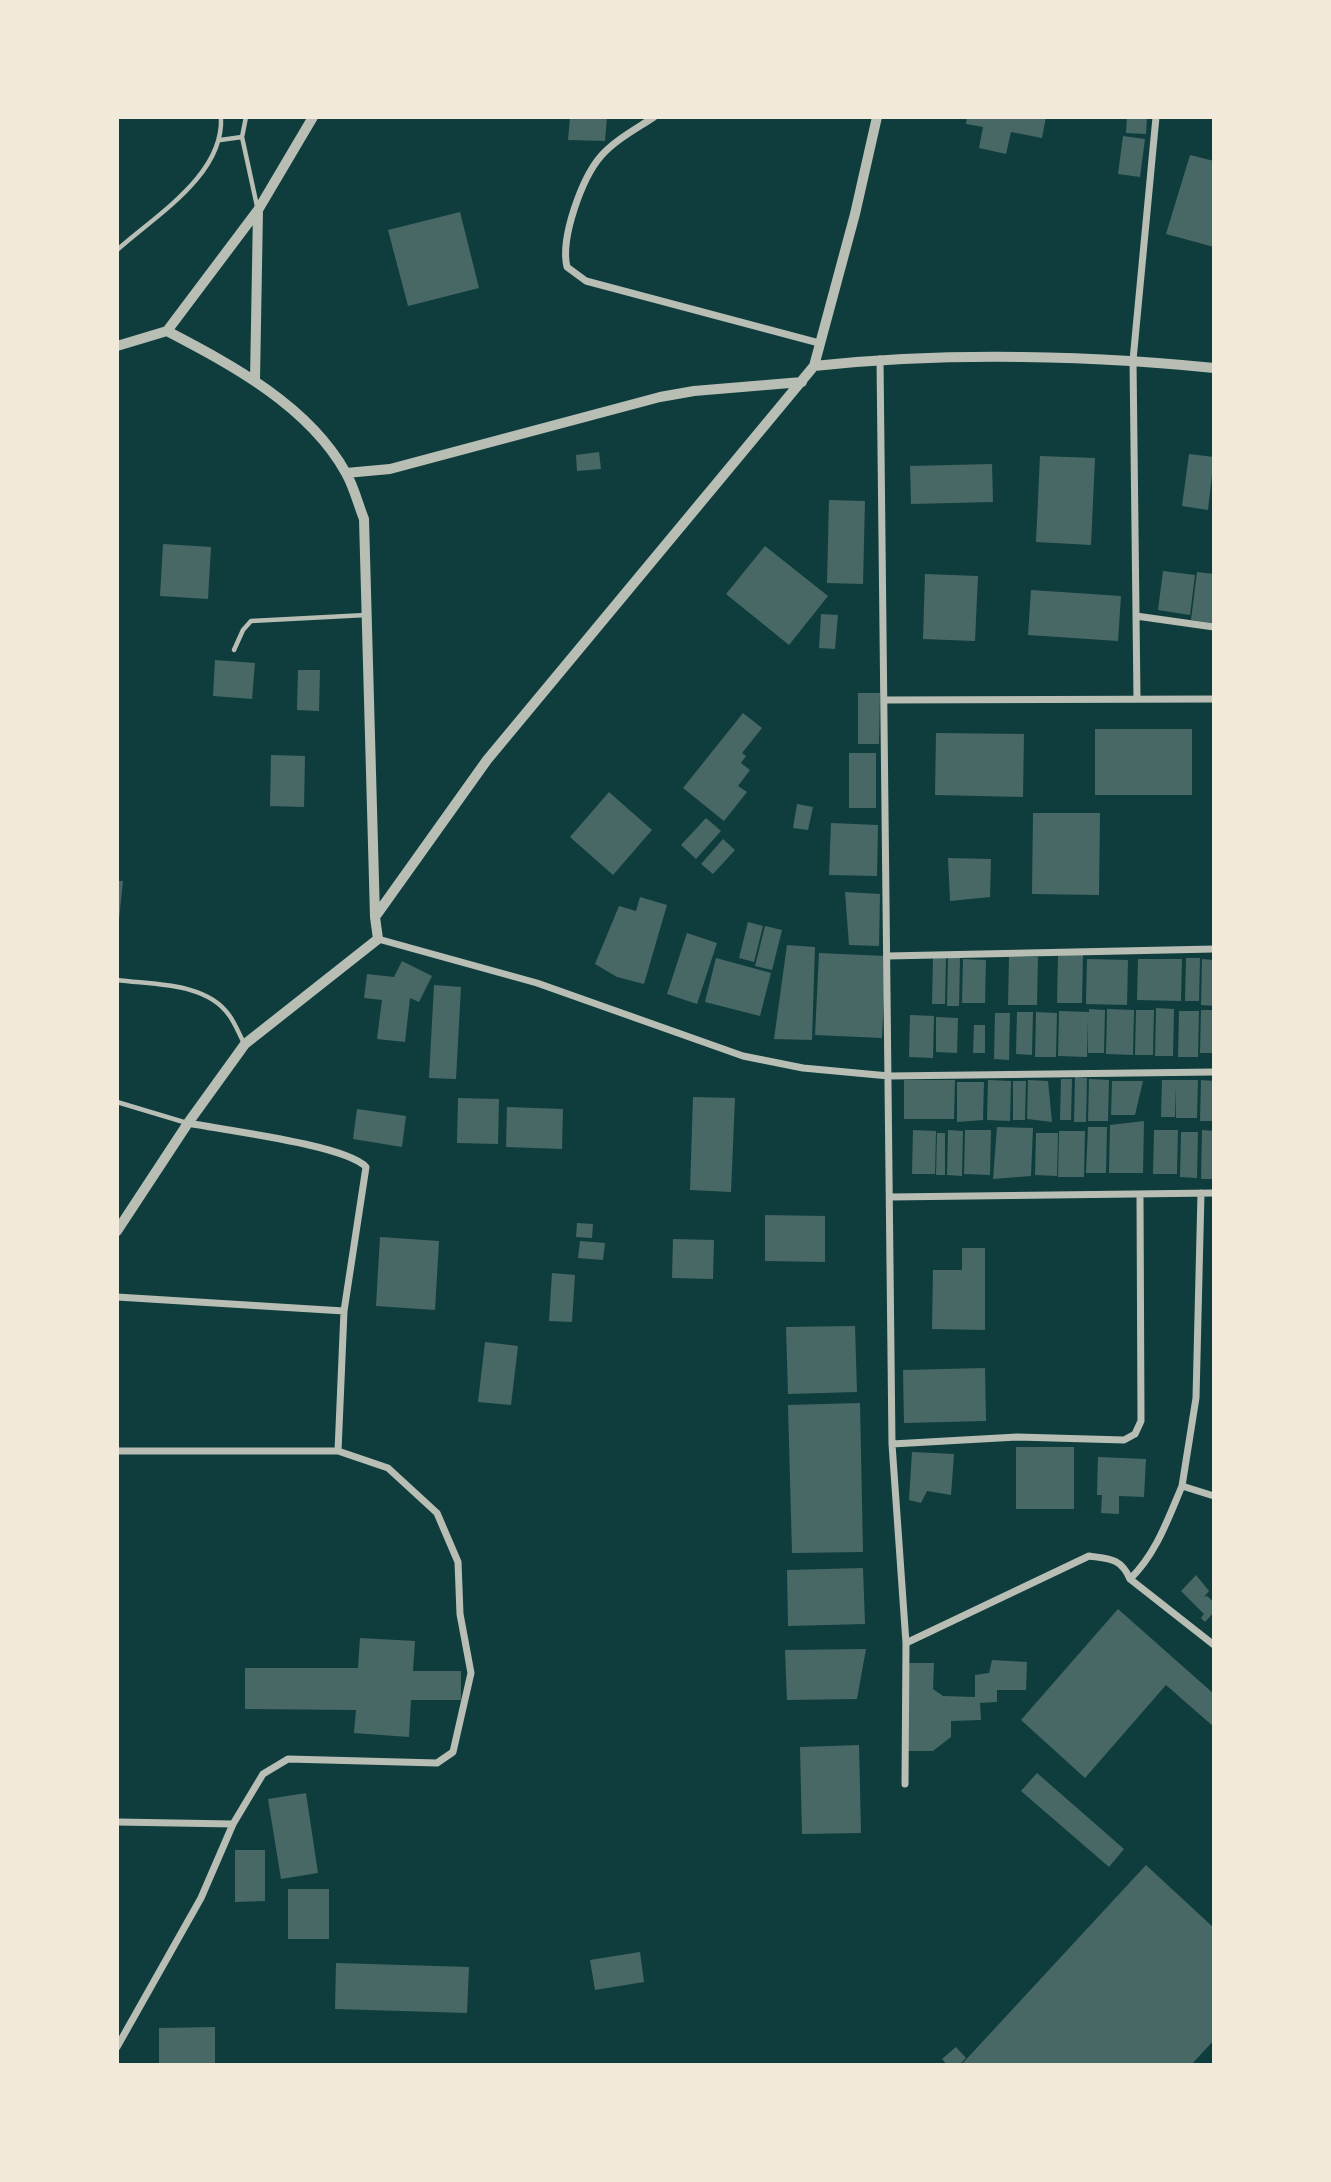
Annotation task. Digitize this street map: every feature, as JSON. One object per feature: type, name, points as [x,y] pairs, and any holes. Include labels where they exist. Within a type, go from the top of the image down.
[{"type":"street","points":[[117,346],[167,331],[258,210],[313,117]]},
{"type":"street","points":[[653,117],[601,156],[569,225],[565,243],[567,267],[586,281],[818,342]]},
{"type":"street","points":[[375,917],[486,760],[814,366],[818,342],[855,214],[877,117]]},
{"type":"street","points":[[1137,699],[1133,360],[1156,117]]},
{"type":"street","points":[[255,380],[258,210]]},
{"type":"street","points":[[167,331],[241,369],[307,423],[346,473],[364,519],[375,917],[378,939]]},
{"type":"street","points":[[814,366],[880,359],[1102,357],[1214,368]]},
{"type":"street","points":[[880,359],[892,1444],[906,1643],[905,1783]]},
{"type":"street","points":[[346,473],[390,469],[660,397],[694,391],[802,382]]},
{"type":"street","points":[[1136,616],[1214,627]]},
{"type":"street","points":[[885,700],[1214,699]]},
{"type":"street","points":[[117,1231],[188,1123],[245,1044],[378,939]]},
{"type":"street","points":[[378,939],[537,983],[743,1056],[803,1068],[889,1076],[1214,1072]]},
{"type":"street","points":[[888,956],[1214,949]]},
{"type":"street","points":[[188,1123],[334,1151],[359,1159],[366,1167],[344,1311],[338,1451]]},
{"type":"street","points":[[890,1197],[1214,1192]]},
{"type":"street","points":[[1130,1579],[1143,1567],[1157,1542],[1182,1486],[1196,1398],[1202,1193]]},
{"type":"street","points":[[892,1444],[1017,1437],[1124,1440],[1135,1434],[1141,1421],[1140,1194]]},
{"type":"street","points":[[117,1297],[344,1311]]},
{"type":"street","points":[[117,1451],[338,1451],[388,1468],[437,1513],[458,1562],[460,1614],[471,1673],[453,1752],[437,1763],[288,1759],[264,1774],[233,1824],[201,1898],[117,2047]]},
{"type":"street","points":[[1182,1486],[1214,1496]]},
{"type":"street","points":[[906,1643],[1089,1556],[1117,1559],[1130,1579],[1214,1646]]},
{"type":"street","points":[[117,1822],[233,1824]]},
{"type":"lane","points":[[117,250],[189,187],[209,164],[220,140],[221,117]]},
{"type":"lane","points":[[246,117],[242,137],[258,210]]},
{"type":"lane","points":[[220,140],[242,137]]},
{"type":"lane","points":[[234,650],[243,630],[251,621],[366,615]]},
{"type":"lane","points":[[117,980],[193,990],[214,1000],[228,1013],[245,1044]]},
{"type":"lane","points":[[117,1102],[188,1123]]},
{"type":"building","points":[[570,117],[607,117],[605,141],[568,140]]},
{"type":"building","points":[[967,117],[1046,117],[1042,138],[1011,132],[1006,154],[979,148],[983,127],[966,124]]},
{"type":"building","points":[[1127,117],[1147,117],[1146,134],[1126,133]]},
{"type":"building","points":[[1123,136],[1145,139],[1140,177],[1118,174]]},
{"type":"building","points":[[1190,155],[1214,161],[1214,247],[1166,234]]},
{"type":"building","points":[[460,212],[479,288],[408,306],[388,230]]},
{"type":"building","points":[[599,452],[601,469],[577,471],[576,455]]},
{"type":"building","points":[[1189,454],[1214,457],[1208,510],[1182,506]]},
{"type":"building","points":[[1040,456],[1095,458],[1091,545],[1036,542]]},
{"type":"building","points":[[992,464],[993,502],[911,504],[910,466]]},
{"type":"building","points":[[829,500],[865,501],[863,584],[827,583]]},
{"type":"building","points":[[163,544],[211,547],[208,599],[160,596]]},
{"type":"building","points":[[765,546],[828,596],[789,645],[726,594]]},
{"type":"building","points":[[1163,571],[1195,575],[1190,615],[1158,610]]},
{"type":"building","points":[[1197,572],[1214,574],[1212,623],[1191,620]]},
{"type":"building","points":[[925,574],[978,576],[975,641],[923,639]]},
{"type":"building","points":[[1031,590],[1121,596],[1118,641],[1028,635]]},
{"type":"building","points":[[821,614],[838,615],[835,649],[819,648]]},
{"type":"building","points":[[215,660],[255,663],[252,699],[213,696]]},
{"type":"building","points":[[298,670],[320,670],[319,711],[297,710]]},
{"type":"building","points":[[858,693],[880,693],[879,744],[858,744]]},
{"type":"building","points":[[743,713],[762,728],[742,753],[746,756],[741,763],[750,770],[738,786],[747,792],[724,821],[683,788]]},
{"type":"building","points":[[1095,729],[1192,729],[1192,795],[1095,795]]},
{"type":"building","points":[[936,733],[1024,734],[1023,797],[935,795]]},
{"type":"building","points":[[849,753],[876,753],[876,808],[849,808]]},
{"type":"building","points":[[271,755],[305,756],[304,807],[270,806]]},
{"type":"building","points":[[609,792],[652,830],[613,875],[570,837]]},
{"type":"building","points":[[797,804],[813,807],[808,830],[793,828]]},
{"type":"building","points":[[1033,813],[1100,813],[1099,895],[1032,894]]},
{"type":"building","points":[[706,818],[721,831],[696,859],[681,845]]},
{"type":"building","points":[[831,823],[878,825],[877,876],[829,875]]},
{"type":"building","points":[[723,839],[735,850],[713,874],[701,864]]},
{"type":"building","points":[[948,858],[991,859],[990,897],[950,901]]},
{"type":"building","points":[[117,881],[123,881],[119,919],[117,919]]},
{"type":"building","points":[[845,892],[880,894],[879,946],[849,945]]},
{"type":"building","points":[[640,897],[667,905],[644,984],[617,977],[595,964],[619,906],[636,911]]},
{"type":"building","points":[[748,922],[763,926],[754,962],[739,958]]},
{"type":"building","points":[[765,926],[782,930],[772,970],[755,966]]},
{"type":"building","points":[[687,933],[717,943],[697,1004],[667,994]]},
{"type":"building","points":[[787,945],[815,947],[812,1040],[774,1039]]},
{"type":"building","points":[[819,953],[886,956],[882,1038],[815,1035]]},
{"type":"building","points":[[1058,955],[1083,955],[1082,1003],[1057,1003]]},
{"type":"building","points":[[933,957],[946,957],[945,1004],[932,1004]]},
{"type":"building","points":[[1009,957],[1038,957],[1037,1005],[1008,1005]]},
{"type":"building","points":[[716,958],[771,973],[760,1016],[705,1002]]},
{"type":"building","points":[[948,958],[960,958],[959,1006],[947,1006]]},
{"type":"building","points":[[1186,958],[1200,958],[1199,1001],[1185,1001]]},
{"type":"building","points":[[963,959],[986,960],[985,1003],[962,1003]]},
{"type":"building","points":[[1087,959],[1128,960],[1127,1005],[1086,1004]]},
{"type":"building","points":[[1138,959],[1182,959],[1181,1001],[1137,1000]]},
{"type":"building","points":[[1202,959],[1214,960],[1214,1006],[1201,1005]]},
{"type":"building","points":[[402,961],[432,976],[419,1002],[410,998],[405,1042],[377,1039],[382,1000],[364,998],[367,974],[394,977]]},
{"type":"building","points":[[434,985],[461,987],[456,1079],[429,1078]]},
{"type":"building","points":[[1156,1008],[1174,1009],[1173,1056],[1155,1056]]},
{"type":"building","points":[[1089,1009],[1105,1010],[1104,1053],[1088,1053],[1088,1019],[1087,1057],[1058,1056],[1059,1011],[1089,1012]]},
{"type":"building","points":[[1107,1009],[1134,1010],[1133,1055],[1106,1054]]},
{"type":"building","points":[[1136,1010],[1154,1010],[1153,1055],[1135,1055]]},
{"type":"building","points":[[1201,1010],[1214,1010],[1214,1053],[1200,1053]]},
{"type":"building","points":[[1179,1011],[1199,1011],[1198,1057],[1178,1057]]},
{"type":"building","points":[[1017,1012],[1033,1012],[1032,1055],[1016,1054]]},
{"type":"building","points":[[1036,1012],[1057,1013],[1056,1057],[1035,1057]]},
{"type":"building","points":[[995,1013],[1010,1013],[1009,1060],[994,1059]]},
{"type":"building","points":[[910,1015],[934,1016],[933,1058],[909,1057]]},
{"type":"building","points":[[936,1017],[958,1018],[957,1053],[936,1052]]},
{"type":"building","points":[[974,1025],[985,1025],[985,1053],[973,1053]]},
{"type":"building","points":[[1075,1077],[1087,1078],[1086,1122],[1074,1122]]},
{"type":"building","points":[[1061,1079],[1072,1079],[1071,1120],[1060,1120]]},
{"type":"building","points":[[1089,1079],[1109,1080],[1108,1121],[1088,1121]]},
{"type":"building","points":[[904,1080],[955,1080],[954,1119],[904,1119]]},
{"type":"building","points":[[988,1080],[1011,1081],[1010,1121],[987,1120]]},
{"type":"building","points":[[1028,1080],[1048,1081],[1052,1122],[1027,1119]]},
{"type":"building","points":[[1162,1080],[1198,1080],[1197,1118],[1176,1118],[1176,1086],[1175,1117],[1161,1117]]},
{"type":"building","points":[[1201,1080],[1214,1081],[1214,1121],[1200,1121]]},
{"type":"building","points":[[1013,1081],[1026,1081],[1025,1120],[1013,1120]]},
{"type":"building","points":[[1112,1081],[1143,1081],[1135,1115],[1111,1115]]},
{"type":"building","points":[[957,1082],[984,1082],[983,1120],[957,1122]]},
{"type":"building","points":[[693,1097],[735,1098],[731,1192],[690,1190]]},
{"type":"building","points":[[458,1098],[499,1099],[498,1144],[457,1143]]},
{"type":"building","points":[[507,1107],[563,1109],[562,1149],[506,1147]]},
{"type":"building","points":[[357,1109],[406,1116],[402,1147],[353,1139]]},
{"type":"building","points":[[1144,1121],[1143,1173],[1109,1173],[1110,1125]]},
{"type":"building","points":[[997,1127],[1033,1128],[1031,1176],[993,1179]]},
{"type":"building","points":[[1088,1127],[1107,1127],[1106,1173],[1086,1173]]},
{"type":"building","points":[[913,1130],[936,1131],[935,1174],[912,1174]]},
{"type":"building","points":[[948,1130],[963,1131],[962,1176],[947,1175]]},
{"type":"building","points":[[965,1130],[991,1130],[990,1175],[964,1174]]},
{"type":"building","points":[[1154,1130],[1178,1130],[1177,1174],[1153,1174]]},
{"type":"building","points":[[1202,1130],[1214,1131],[1214,1179],[1201,1179]]},
{"type":"building","points":[[1059,1131],[1085,1131],[1084,1177],[1058,1177]]},
{"type":"building","points":[[1181,1132],[1198,1132],[1197,1178],[1180,1177]]},
{"type":"building","points":[[937,1133],[945,1133],[945,1175],[936,1175]]},
{"type":"building","points":[[1036,1133],[1058,1133],[1057,1176],[1035,1175]]},
{"type":"building","points":[[765,1215],[825,1216],[825,1262],[765,1261]]},
{"type":"building","points":[[577,1223],[593,1224],[592,1238],[576,1237]]},
{"type":"building","points":[[380,1237],[439,1241],[435,1310],[376,1306]]},
{"type":"building","points":[[673,1239],[714,1240],[713,1279],[672,1278]]},
{"type":"building","points":[[580,1241],[605,1243],[603,1260],[578,1258]]},
{"type":"building","points":[[962,1248],[985,1248],[985,1330],[932,1329],[933,1270],[962,1270]]},
{"type":"building","points":[[552,1273],[575,1275],[572,1322],[549,1321]]},
{"type":"building","points":[[855,1326],[857,1392],[788,1394],[786,1327]]},
{"type":"building","points":[[485,1342],[518,1346],[511,1405],[478,1402]]},
{"type":"building","points":[[985,1368],[986,1421],[904,1423],[903,1370]]},
{"type":"building","points":[[860,1403],[863,1552],[792,1553],[788,1405]]},
{"type":"building","points":[[1016,1447],[1074,1447],[1074,1509],[1016,1509]]},
{"type":"building","points":[[912,1452],[954,1454],[951,1495],[927,1491],[921,1503],[909,1500]]},
{"type":"building","points":[[1098,1457],[1146,1459],[1144,1497],[1119,1496],[1119,1514],[1101,1513],[1102,1495],[1097,1495]]},
{"type":"building","points":[[863,1568],[865,1624],[788,1626],[787,1570]]},
{"type":"building","points":[[1196,1575],[1209,1591],[1204,1597],[1207,1596],[1214,1602],[1214,1612],[1205,1622],[1201,1618],[1204,1614],[1181,1591]]},
{"type":"building","points":[[1118,1609],[1214,1694],[1214,1727],[1166,1685],[1085,1778],[1021,1720]]},
{"type":"building","points":[[360,1638],[415,1641],[413,1671],[461,1671],[461,1700],[411,1700],[409,1737],[354,1733],[356,1710],[245,1709],[245,1668],[358,1668]]},
{"type":"building","points":[[866,1649],[857,1699],[787,1700],[785,1650]]},
{"type":"building","points":[[992,1660],[1027,1662],[1026,1690],[997,1690],[997,1702],[980,1703],[981,1720],[951,1721],[951,1737],[933,1751],[907,1751],[908,1663],[934,1663],[933,1689],[943,1696],[975,1697],[975,1675],[989,1673]]},
{"type":"building","points":[[859,1745],[861,1833],[802,1834],[800,1747]]},
{"type":"building","points":[[1037,1773],[1124,1849],[1109,1867],[1021,1791]]},
{"type":"building","points":[[306,1793],[318,1873],[281,1879],[268,1799]]},
{"type":"building","points":[[235,1850],[265,1850],[265,1901],[235,1902]]},
{"type":"building","points":[[1146,1865],[1214,1928],[1214,2040],[1191,2065],[961,2065]]},
{"type":"building","points":[[288,1889],[329,1889],[329,1939],[288,1939]]},
{"type":"building","points":[[640,1952],[644,1982],[595,1990],[590,1960]]},
{"type":"building","points":[[336,1963],[469,1967],[467,2013],[335,2009]]},
{"type":"building","points":[[215,2027],[215,2065],[159,2065],[159,2028]]},
{"type":"building","points":[[956,2047],[966,2058],[959,2065],[947,2065],[942,2059]]}]
